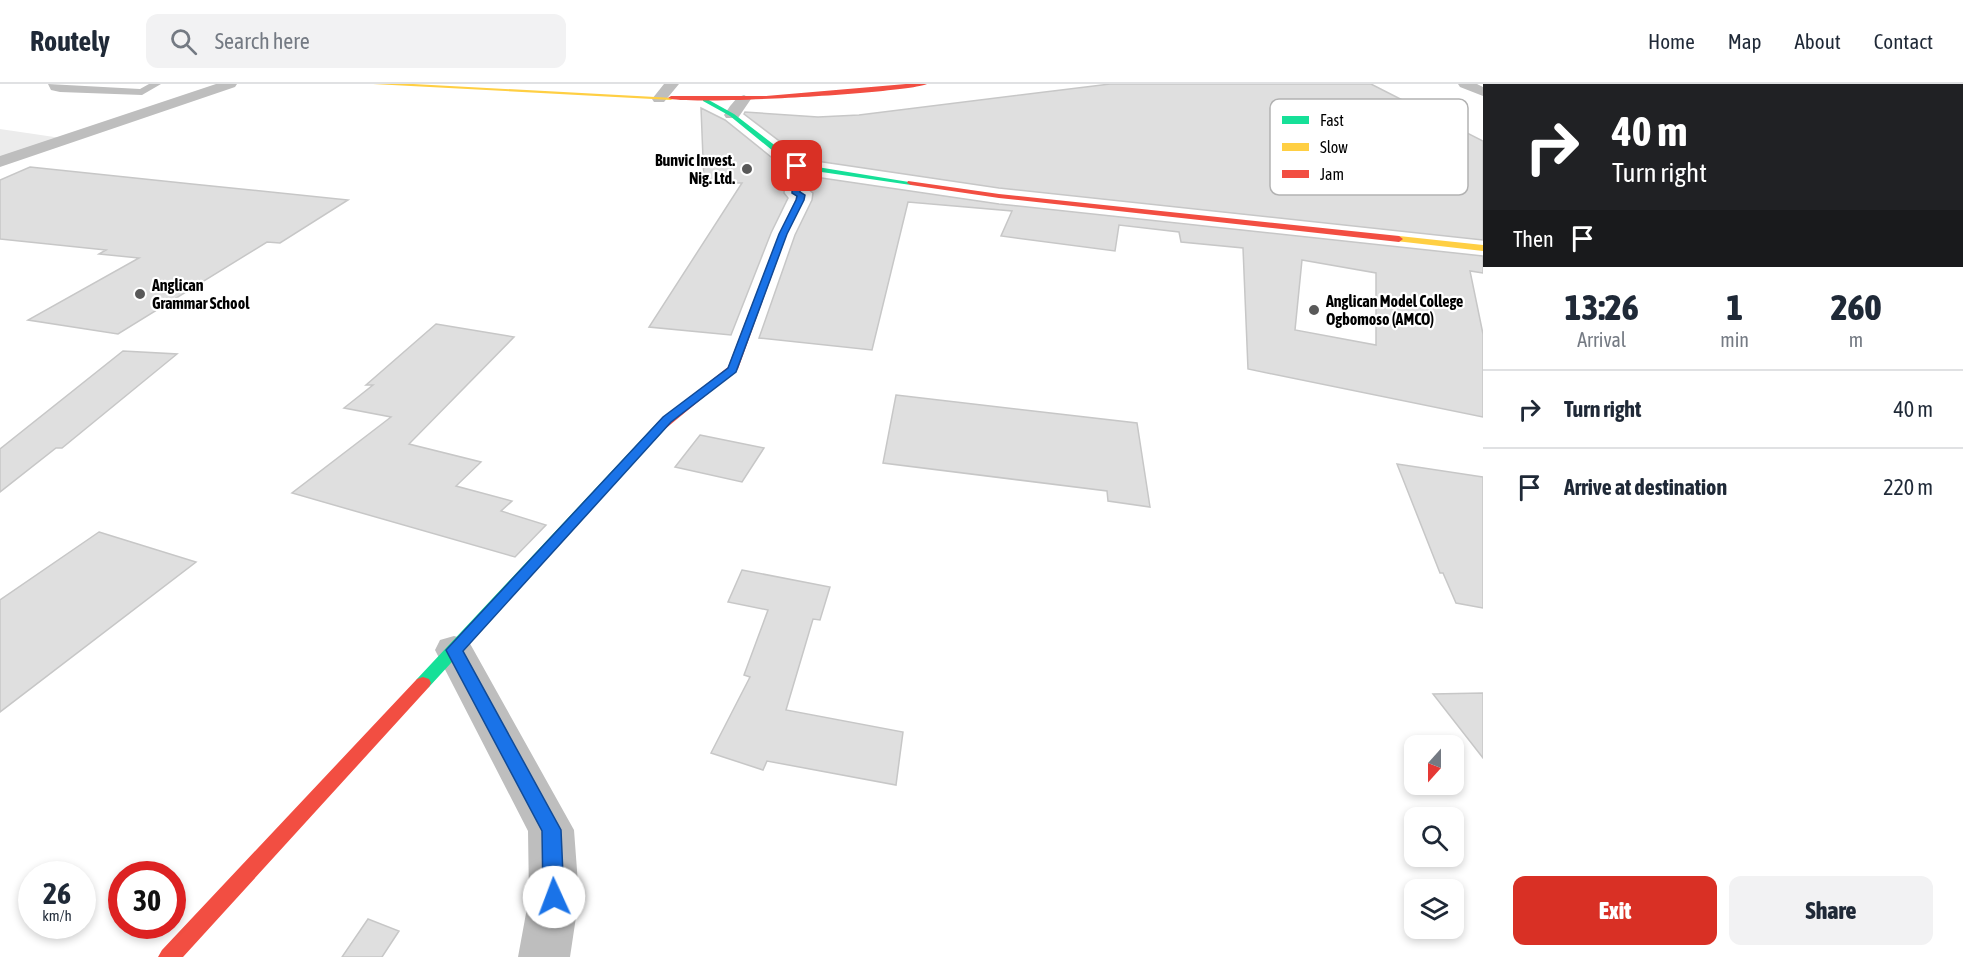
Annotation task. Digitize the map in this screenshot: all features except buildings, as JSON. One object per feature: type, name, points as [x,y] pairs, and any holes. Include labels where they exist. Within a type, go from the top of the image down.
[{"type":"main road","points":[[376,84],[705,100],[744,99],[924,84]]},
{"type":"main road","points":[[705,100],[732,116],[797,166],[999,196],[1483,248]]},
{"type":"main road","points":[[169,957],[667,419],[733,369],[783,234],[800,200],[801,195],[796,193],[797,166]]},
{"type":"street","points":[[0,162],[230,84]]},
{"type":"street","points":[[659,99],[672,84]]},
{"type":"street","points":[[1465,84],[1483,92]]},
{"type":"street","points":[[732,116],[744,99]]},
{"type":"street","points":[[454,650],[551,830],[554,897],[544,957]]},
{"type":"lane","points":[[53,84],[54,88],[60,89],[142,92],[156,84]]},
{"type":"shaded area","points":[[0,129],[61,138],[0,159]]},
{"type":"traffic: fast","points":[[705,100],[732,115],[797,166],[911,183]]},
{"type":"traffic: fast","points":[[423,683],[661,426]]},
{"type":"traffic: slow","points":[[376,84],[671,98]]},
{"type":"traffic: slow","points":[[1399,239],[1483,248]]},
{"type":"traffic: jam","points":[[671,98],[735,99],[924,84]]},
{"type":"traffic: jam","points":[[661,426],[733,369],[783,234],[800,199],[801,195],[796,193],[797,166]]},
{"type":"traffic: jam","points":[[911,183],[999,196],[1399,239]]},
{"type":"traffic: jam","points":[[169,957],[423,683]]},
{"type":"place","name":"Bunvic Invest. Nig. Ltd.","points":[[747,169]]},
{"type":"place","name":"Anglican Grammar School","points":[[140,294]]},
{"type":"place","name":"Anglican Model College Ogbomoso (AMCO)","points":[[1314,310]]},
{"type":"route","points":[[554,897],[551,830],[454,650],[667,419],[733,369],[783,234],[800,200],[801,195],[796,193],[797,166]]}]
